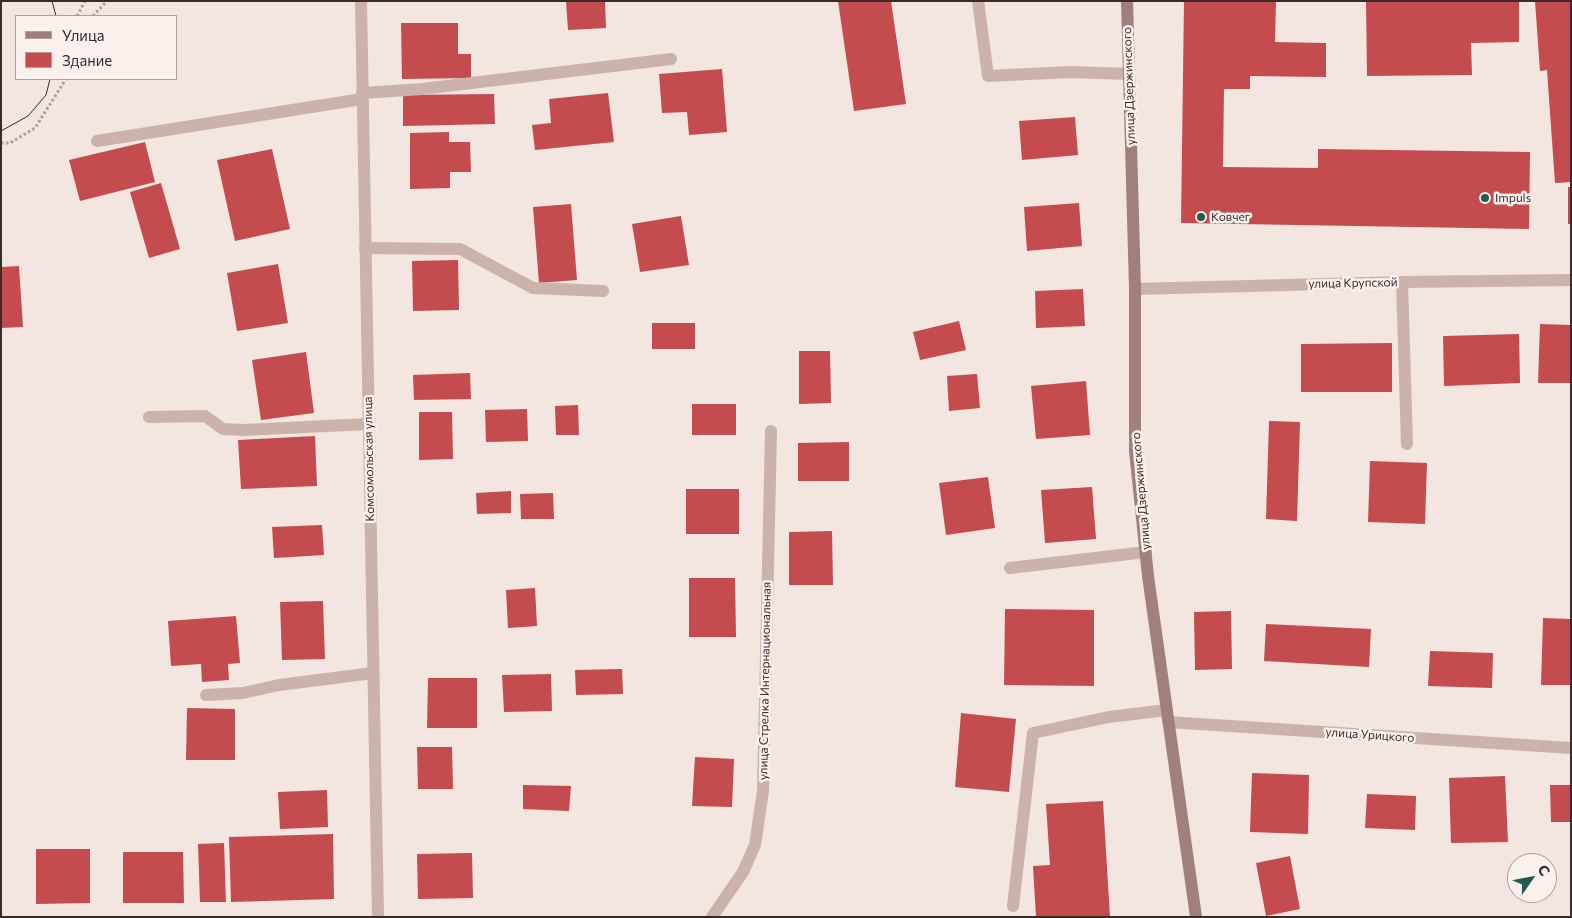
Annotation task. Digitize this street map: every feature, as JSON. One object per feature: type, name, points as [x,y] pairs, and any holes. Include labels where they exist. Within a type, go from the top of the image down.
[{"type":"main road","name":"улица Дзержинского","points":[[1127,1],[1135,289],[1135,451],[1146,552],[1196,917]]},
{"type":"street","name":"Комсомольская улица","points":[[361,1],[378,917]]},
{"type":"street","points":[[978,1],[988,76],[1071,72],[1129,74]]},
{"type":"street","points":[[97,141],[362,96],[671,59]]},
{"type":"street","points":[[365,248],[460,249],[533,288],[603,291]]},
{"type":"street","name":"улица Крупской","points":[[1135,289],[1571,280]]},
{"type":"street","points":[[1402,282],[1407,444]]},
{"type":"street","points":[[149,417],[205,416],[223,430],[369,424]]},
{"type":"street","name":"улица Стрелка Интернациональная","points":[[712,917],[743,872],[755,845],[763,790],[771,432]]},
{"type":"street","points":[[1010,568],[1146,552]]},
{"type":"street","points":[[206,695],[243,693],[280,685],[373,673]]},
{"type":"street","name":"улица Урицкого","points":[[1013,906],[1033,732],[1109,717],[1168,716],[1571,748]]},
{"type":"path","points":[[77,15],[84,1]]},
{"type":"path","points":[[93,15],[107,1]]},
{"type":"path","points":[[1,143],[10,143],[36,128],[65,80]]},
{"type":"building","points":[[566,1],[605,1],[606,28],[568,30]]},
{"type":"building","points":[[838,1],[891,1],[906,104],[854,111]]},
{"type":"building","points":[[1184,1],[1276,1],[1275,42],[1326,43],[1326,77],[1250,76],[1250,89],[1224,89],[1223,167],[1318,168],[1318,149],[1530,152],[1529,229],[1181,223]]},
{"type":"building","points":[[1366,1],[1519,1],[1519,42],[1471,43],[1472,75],[1367,76]]},
{"type":"building","points":[[1535,1],[1571,1],[1571,182],[1555,183],[1547,70],[1540,71]]},
{"type":"building","points":[[401,23],[458,23],[458,54],[471,54],[471,78],[402,79]]},
{"type":"building","points":[[722,69],[727,132],[689,135],[687,112],[662,113],[659,74]]},
{"type":"building","points":[[608,93],[614,142],[535,150],[532,125],[551,123],[549,99]]},
{"type":"building","points":[[494,94],[495,124],[403,126],[403,95]]},
{"type":"building","points":[[1075,117],[1078,155],[1022,160],[1019,121]]},
{"type":"building","points":[[449,132],[449,142],[470,142],[471,172],[450,172],[450,188],[410,189],[410,133]]},
{"type":"building","points":[[145,142],[155,182],[80,201],[69,160]]},
{"type":"building","points":[[272,149],[290,229],[235,241],[217,160]]},
{"type":"building","points":[[161,183],[180,249],[149,258],[130,192]]},
{"type":"building","points":[[1568,187],[1571,187],[1571,224],[1568,224]]},
{"type":"building","points":[[1079,203],[1082,246],[1027,251],[1024,207]]},
{"type":"building","points":[[571,204],[577,280],[539,283],[533,207]]},
{"type":"building","points":[[681,216],[689,265],[640,272],[632,224]]},
{"type":"building","points":[[458,260],[459,310],[413,311],[412,261]]},
{"type":"building","points":[[278,264],[288,323],[237,331],[227,273]]},
{"type":"building","points":[[19,266],[23,327],[1,328],[1,267]]},
{"type":"building","points":[[1083,289],[1085,326],[1036,328],[1035,291]]},
{"type":"building","points":[[959,321],[966,350],[920,360],[913,332]]},
{"type":"building","points":[[652,323],[695,323],[695,349],[652,349]]},
{"type":"building","points":[[1540,324],[1571,325],[1571,383],[1538,383]]},
{"type":"building","points":[[1519,334],[1520,383],[1444,386],[1443,336]]},
{"type":"building","points":[[1392,343],[1392,392],[1301,392],[1301,344]]},
{"type":"building","points":[[799,351],[830,351],[831,403],[799,404]]},
{"type":"building","points":[[306,352],[314,413],[261,420],[252,360]]},
{"type":"building","points":[[470,373],[471,399],[414,400],[413,375]]},
{"type":"building","points":[[977,374],[980,408],[949,411],[947,376]]},
{"type":"building","points":[[1086,381],[1090,435],[1036,439],[1031,386]]},
{"type":"building","points":[[692,404],[736,404],[736,435],[692,435]]},
{"type":"building","points":[[578,405],[579,435],[556,435],[555,406]]},
{"type":"building","points":[[527,409],[528,441],[486,442],[485,410]]},
{"type":"building","points":[[419,412],[452,412],[453,459],[419,460]]},
{"type":"building","points":[[1269,421],[1300,422],[1297,521],[1266,519]]},
{"type":"building","points":[[315,436],[317,486],[241,489],[238,440]]},
{"type":"building","points":[[849,442],[849,481],[798,481],[798,443]]},
{"type":"building","points":[[1370,461],[1427,463],[1425,524],[1368,522]]},
{"type":"building","points":[[988,477],[995,528],[946,535],[939,483]]},
{"type":"building","points":[[1092,487],[1096,539],[1045,543],[1041,490]]},
{"type":"building","points":[[686,489],[739,489],[739,534],[686,534]]},
{"type":"building","points":[[511,491],[511,513],[477,514],[476,493]]},
{"type":"building","points":[[553,493],[554,519],[521,519],[520,494]]},
{"type":"building","points":[[322,525],[324,555],[274,558],[272,527]]},
{"type":"building","points":[[832,531],[833,585],[789,585],[789,532]]},
{"type":"building","points":[[689,578],[735,578],[736,637],[689,637]]},
{"type":"building","points":[[535,588],[537,626],[508,628],[506,590]]},
{"type":"building","points":[[323,601],[325,659],[282,660],[280,602]]},
{"type":"building","points":[[1005,609],[1094,610],[1094,686],[1004,685]]},
{"type":"building","points":[[1231,611],[1232,669],[1195,670],[1194,612]]},
{"type":"building","points":[[236,616],[240,663],[228,664],[229,680],[202,682],[201,664],[171,666],[168,621]]},
{"type":"building","points":[[1543,618],[1571,619],[1571,685],[1541,685]]},
{"type":"building","points":[[1266,624],[1371,629],[1369,667],[1264,661]]},
{"type":"building","points":[[1430,651],[1493,653],[1492,688],[1428,686]]},
{"type":"building","points":[[622,669],[623,694],[576,695],[575,670]]},
{"type":"building","points":[[551,674],[552,711],[504,712],[502,675]]},
{"type":"building","points":[[428,678],[477,678],[477,728],[427,728]]},
{"type":"building","points":[[187,708],[235,709],[235,760],[186,760]]},
{"type":"building","points":[[961,713],[1016,719],[1009,792],[955,787]]},
{"type":"building","points":[[417,747],[452,747],[453,789],[418,789]]},
{"type":"building","points":[[695,757],[734,759],[732,807],[692,806]]},
{"type":"building","points":[[1252,773],[1309,775],[1308,834],[1250,832]]},
{"type":"building","points":[[1505,776],[1508,842],[1451,843],[1449,778]]},
{"type":"building","points":[[523,785],[571,786],[569,811],[523,809]]},
{"type":"building","points":[[1550,785],[1571,785],[1571,822],[1551,822]]},
{"type":"building","points":[[327,790],[328,827],[280,829],[278,792]]},
{"type":"building","points":[[1367,794],[1416,796],[1415,830],[1365,828]]},
{"type":"building","points":[[1103,801],[1110,917],[1036,917],[1033,866],[1050,865],[1046,804]]},
{"type":"building","points":[[333,834],[334,899],[231,902],[229,837]]},
{"type":"building","points":[[224,843],[226,902],[200,902],[198,844]]},
{"type":"building","points":[[36,849],[90,849],[90,903],[36,904]]},
{"type":"building","points":[[123,852],[183,852],[184,903],[123,903]]},
{"type":"building","points":[[472,853],[473,898],[418,899],[417,854]]},
{"type":"building","points":[[1290,856],[1300,909],[1266,916],[1256,863]]},
{"type":"tram line","points":[[52,1],[56,15]]},
{"type":"tram line","points":[[1,131],[28,116],[46,95],[50,80]]},
{"type":"place","name":"Impuls","points":[[1485,198]]},
{"type":"place","name":"Ковчег","points":[[1201,217]]}]
